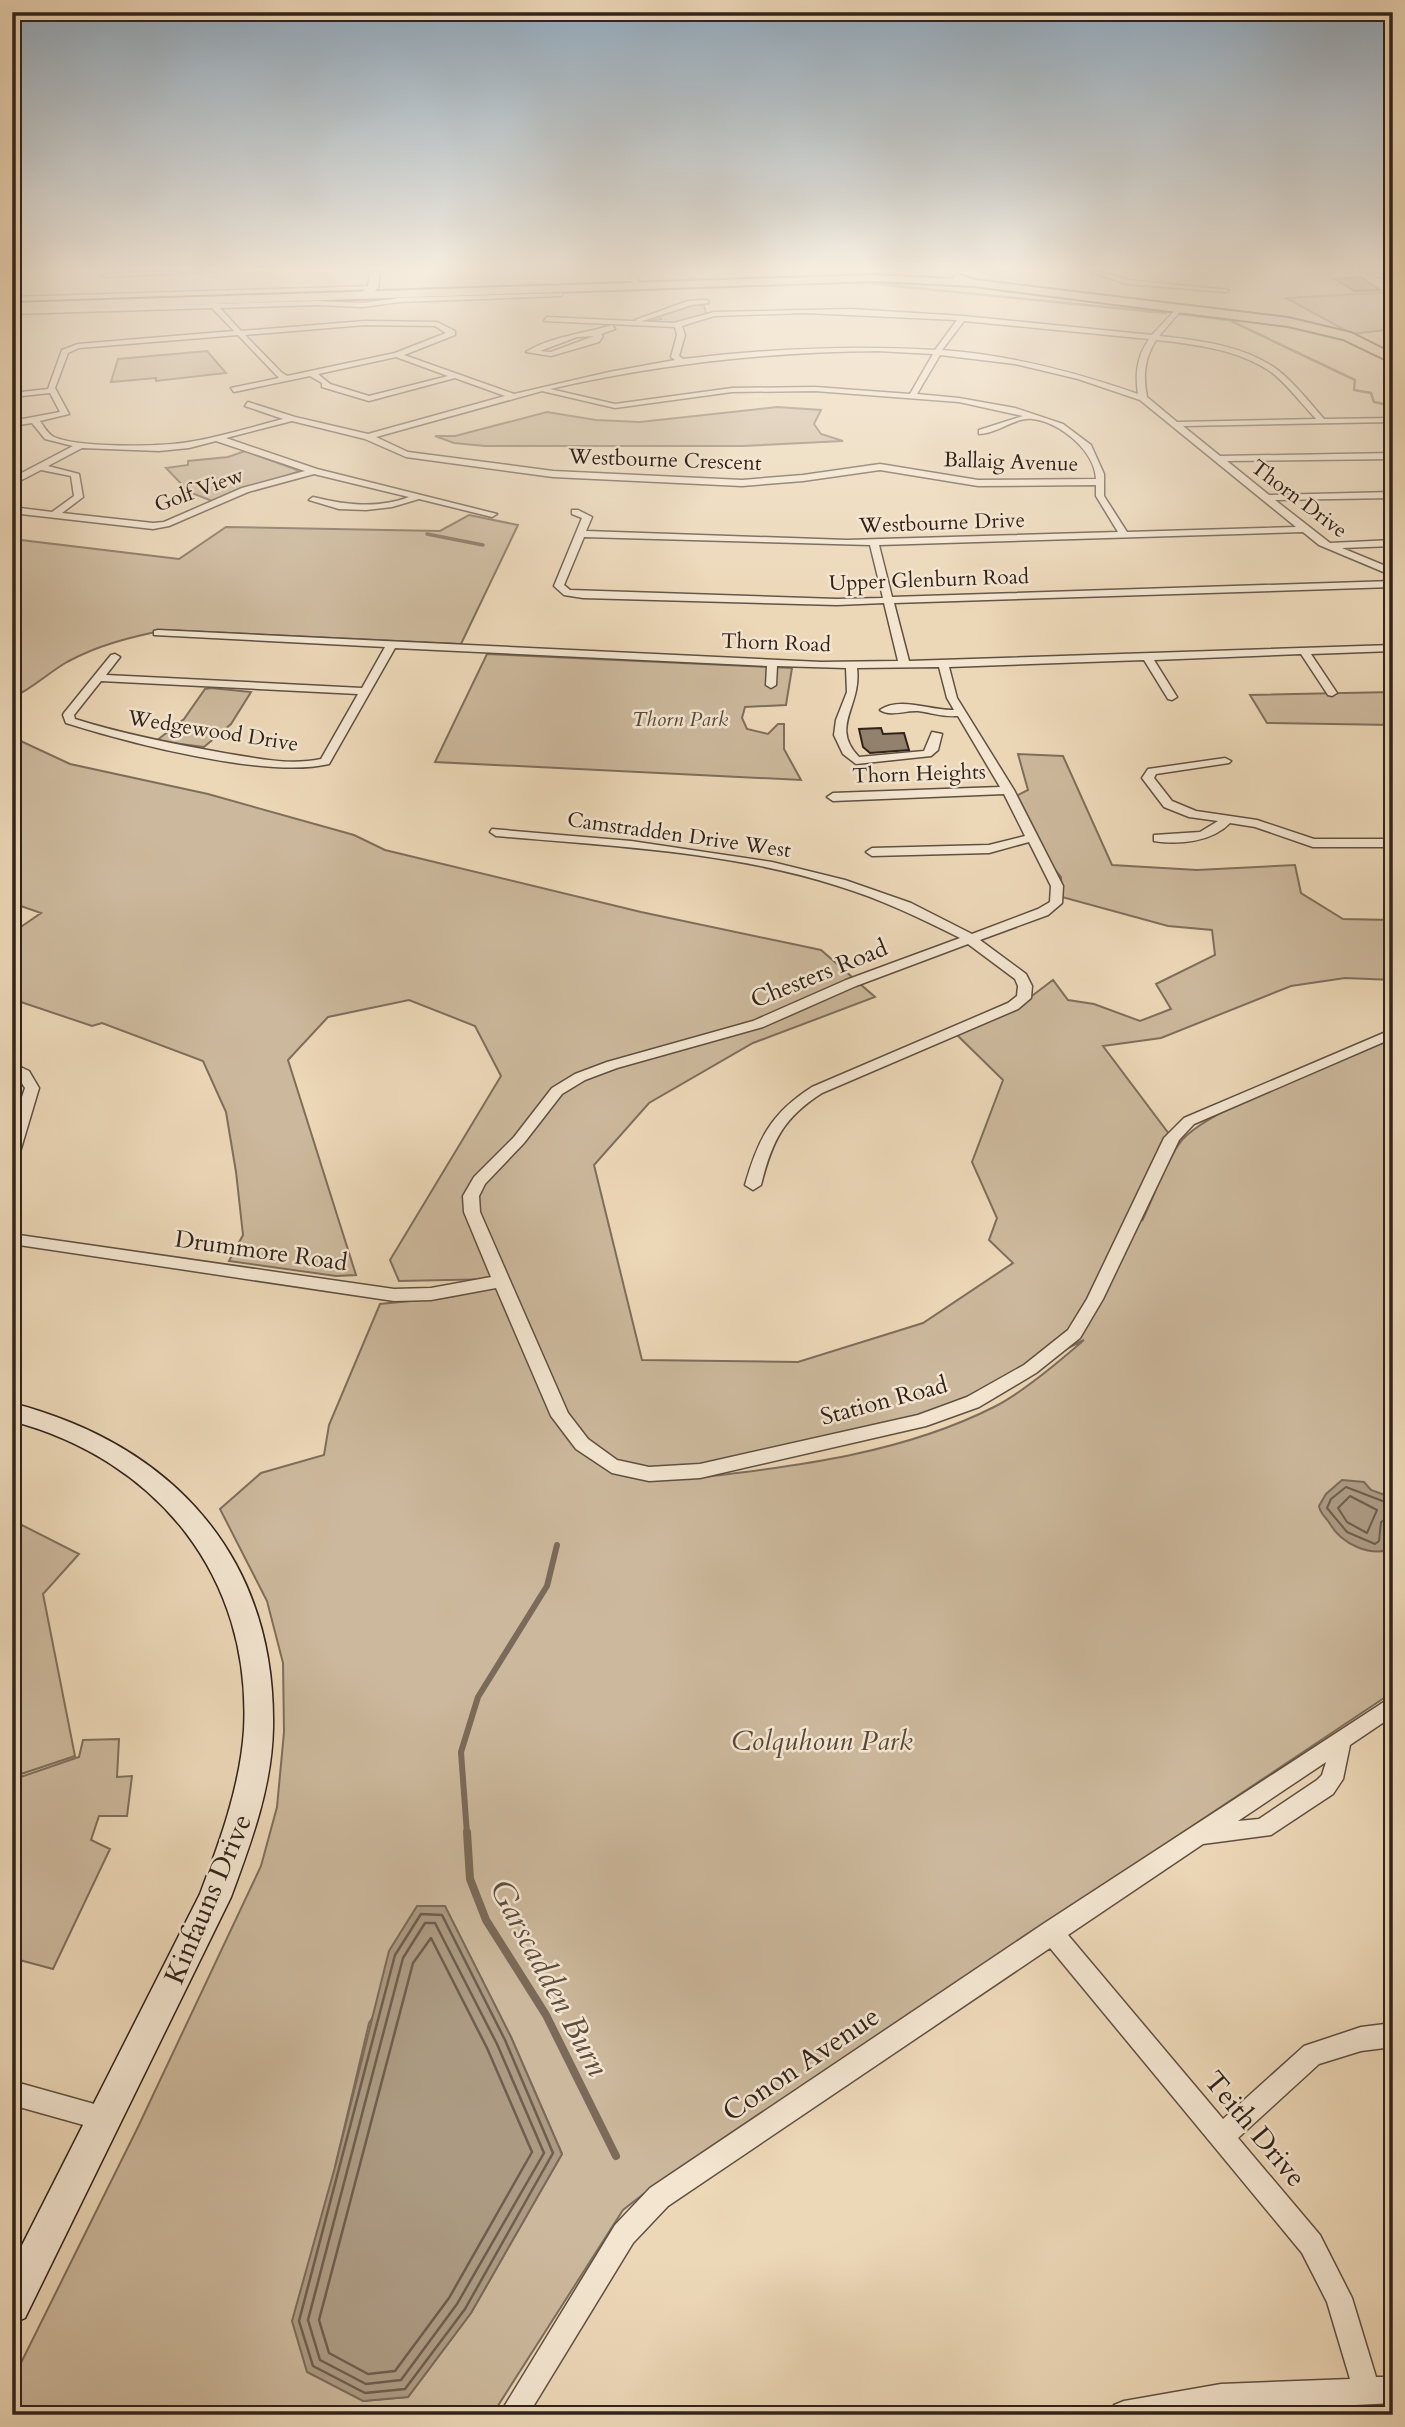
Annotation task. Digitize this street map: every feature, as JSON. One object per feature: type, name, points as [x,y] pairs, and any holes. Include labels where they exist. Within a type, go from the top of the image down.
[{"type":"street","points":[[50,391],[52,385]]},
{"type":"street","points":[[234,390],[254,385]]},
{"type":"street","points":[[326,385],[369,399],[421,385]]},
{"type":"street","points":[[485,385],[515,397]]},
{"type":"street","name":"Thorn Drive","points":[[368,437],[563,385]]},
{"type":"street","points":[[913,395],[919,385]]},
{"type":"street","name":"Thorn Drive","points":[[1108,385],[1143,398],[1328,546],[1393,573]]},
{"type":"street","points":[[1142,385],[1143,398]]},
{"type":"street","points":[[1289,385],[1322,421]]},
{"type":"street","points":[[544,390],[609,405],[769,388],[913,395],[974,402],[1033,415],[1073,433],[1087,445],[1100,474],[1102,500],[1124,534]]},
{"type":"street","points":[[12,395],[50,391]]},
{"type":"street","points":[[12,424],[62,417],[65,412],[50,391]]},
{"type":"street","name":"Westbourne Crescent","points":[[248,404],[292,419],[368,437],[406,454],[599,477],[742,483],[880,467]]},
{"type":"street","points":[[982,432],[1033,415]]},
{"type":"street","points":[[35,421],[47,437],[81,445],[159,448],[217,438],[292,419]]},
{"type":"street","points":[[1177,424],[1393,420]]},
{"type":"street","points":[[217,438],[314,471],[492,514]]},
{"type":"street","points":[[12,482],[81,445]]},
{"type":"street","points":[[1219,460],[1393,456]]},
{"type":"street","points":[[40,467],[68,471],[75,474],[77,479],[79,497],[53,515]]},
{"type":"street","name":"Ballaig Avenue","points":[[880,467],[978,483],[1100,482]]},
{"type":"street","name":"Golf View","points":[[12,510],[153,526],[166,524],[246,490],[314,471]]},
{"type":"street","points":[[1267,498],[1393,495]]},
{"type":"street","points":[[313,500],[335,507],[366,508],[392,505],[418,496]]},
{"type":"street","points":[[575,512],[587,515],[581,534]]},
{"type":"street","name":"Westbourne Drive","points":[[581,534],[798,543],[874,543],[1305,528]]},
{"type":"street","name":"Upper Glenburn Road","points":[[581,534],[559,586],[572,594],[791,602],[890,601],[1393,584]]},
{"type":"street","points":[[1328,546],[1393,542]]},
{"type":"street","points":[[874,543],[904,664]]},
{"type":"street","name":"Thorn Road","points":[[158,633],[194,639],[392,644],[772,663],[851,664],[943,664],[1393,648]]},
{"type":"street","name":"Wedgewood Drive","points":[[115,657],[68,715],[70,721],[145,743],[255,761],[314,766],[325,762],[392,644]]},
{"type":"street","points":[[1304,651],[1332,693]]},
{"type":"street","points":[[1147,657],[1172,697]]},
{"type":"street","points":[[771,685],[772,663]]},
{"type":"street","points":[[851,664],[853,688],[840,718],[839,734],[848,753],[870,771]]},
{"type":"street","name":"Chesters Road","points":[[503,1281],[477,1226],[472,1212],[471,1196],[479,1181],[519,1140],[557,1091],[580,1077],[612,1065],[758,1024],[851,983],[1043,912],[1056,903],[1057,886],[1007,790],[952,698],[943,664]]},
{"type":"street","name":"Wedgewood Drive","points":[[99,678],[364,691]]},
{"type":"street","points":[[885,710],[920,708],[938,716],[961,713]]},
{"type":"street","points":[[856,761],[927,754],[932,750],[936,734]]},
{"type":"street","points":[[1225,761],[1164,768],[1152,771],[1148,778],[1174,808],[1257,824],[1297,839],[1329,844],[1393,843]]},
{"type":"street","name":"Thorn Heights","points":[[832,797],[1007,790]]},
{"type":"street","points":[[1157,838],[1206,835],[1219,828],[1226,820]]},
{"type":"street","name":"Camstradden Drive West","points":[[496,832],[687,851],[787,868],[859,887],[934,920],[969,940],[1021,977],[1025,986],[1024,998],[955,1032],[817,1090],[794,1104],[779,1118],[764,1144],[753,1185]]},
{"type":"street","points":[[872,852],[920,845],[989,849],[1031,838]]},
{"type":"street","name":"Station Road","points":[[503,1281],[560,1416],[582,1444],[612,1466],[649,1474],[700,1471],[920,1421],[973,1402],[1030,1369],[1074,1334],[1095,1299],[1172,1138],[1189,1121],[1393,1033]]},
{"type":"street","points":[[12,1068],[24,1074],[32,1088],[12,1152]]},
{"type":"street","name":"Drummore Road","points":[[12,1239],[394,1295],[431,1294],[503,1281]]},
{"type":"street","name":"Kinfauns Drive","points":[[12,1412],[64,1428],[128,1461],[162,1487],[202,1528],[225,1563],[249,1632],[259,1676],[256,1770],[231,1859],[196,1938],[12,2305]]},
{"type":"street","name":"Conon Avenue","points":[[512,2415],[624,2234],[659,2197],[1393,1705]]},
{"type":"street","name":"Conon Avenue","points":[[1196,1836],[1264,1828],[1332,1779],[1341,1740]]},
{"type":"street","name":"Teith Drive","points":[[1051,1932],[1311,2244],[1330,2276],[1380,2390]]},
{"type":"street","points":[[1222,2136],[1312,2054],[1361,2039],[1393,2035]]},
{"type":"street","points":[[12,2093],[105,2119]]},
{"type":"street","points":[[1124,2415],[1221,2398],[1380,2390]]},
{"type":"green space","points":[[777,407],[821,410],[814,424],[821,434],[843,441],[743,446],[485,446],[454,443],[435,436],[455,436],[547,412],[596,420],[640,422]]},
{"type":"green space","points":[[245,451],[300,471],[212,501],[189,492],[166,468],[188,465],[188,461],[228,457]]},
{"type":"green space","points":[[469,515],[518,525],[461,644],[165,630],[115,642],[79,656],[12,698],[12,539],[179,559],[226,527],[440,531]]},
{"type":"green space","name":"Thorn Park","points":[[487,654],[792,668],[786,705],[745,707],[742,718],[747,729],[768,734],[778,724],[784,724],[784,749],[801,780],[435,762]]},
{"type":"green space","points":[[205,689],[251,692],[231,724],[204,747],[156,741],[184,719]]},
{"type":"green space","points":[[1393,692],[1393,725],[1267,723],[1250,695]]},
{"type":"green space","name":"Colquhoun Park","points":[[12,737],[70,764],[208,794],[354,835],[385,850],[641,912],[821,950],[875,997],[753,1043],[649,1103],[594,1165],[642,1360],[798,1362],[923,1323],[1013,1263],[989,1240],[997,1218],[972,1162],[1003,1080],[956,1034],[1024,1002],[1053,980],[1068,1000],[1094,1004],[1140,1021],[1171,1009],[1156,984],[1215,955],[1212,930],[1168,926],[1062,897],[1061,877],[1037,847],[1012,798],[1028,790],[1018,754],[1063,756],[1112,865],[1197,870],[1295,865],[1301,893],[1343,919],[1393,920],[1393,980],[1345,978],[1291,986],[1161,1038],[1103,1046],[1172,1138],[1142,1221],[1173,1153],[1193,1130],[1245,1100],[1393,1038],[1393,1692],[655,2185],[623,2210],[492,2415],[12,2415],[12,2381],[138,2127],[261,1866],[277,1807],[284,1732],[283,1663],[267,1601],[220,1509],[261,1473],[324,1455],[329,1425],[380,1304],[450,1297],[491,1288],[497,1279],[399,1281],[390,1260],[501,1076],[475,1026],[409,1000],[328,1017],[288,1060],[356,1275],[336,1276],[229,1261],[243,1235],[236,1172],[226,1112],[203,1061],[102,1023],[92,1026],[12,999],[12,933],[41,913],[12,903]],"holes":[[[1084,1340],[1016,1394],[994,1407],[925,1435],[852,1455],[703,1477],[716,1463],[920,1421]],[[445,1907],[511,2037],[562,2154],[471,2313],[408,2397],[363,2401],[335,2167],[369,2023]]]},
{"type":"green space","points":[[12,1520],[79,1554],[43,1594],[75,1756],[12,1777]]},
{"type":"green space","points":[[119,1739],[117,1777],[132,1776],[127,1816],[99,1816],[91,1840],[110,1849],[53,1969],[12,1958],[12,1780],[79,1757],[83,1740]]},
{"type":"water","points":[[1342,1480],[1364,1482],[1371,1490],[1393,1498],[1393,1521],[1385,1532],[1393,1549],[1366,1550],[1349,1543],[1335,1531],[1319,1506],[1326,1494]]},
{"type":"water","points":[[417,1906],[445,1906],[511,2037],[562,2154],[471,2313],[408,2397],[363,2401],[307,2372],[292,2321],[335,2167],[389,1951]]},
{"type":"building","points":[[881,728],[883,734],[904,733],[909,750],[870,753],[863,747],[859,729]]},
{"type":"waterway","points":[[1354,385],[1354,390],[1371,393],[1374,402],[1393,406]]},
{"type":"waterway","points":[[427,534],[483,545]]},
{"type":"waterway","name":"Garscadden Burn","points":[[467,1834],[461,1752],[478,1697],[547,1586],[557,1545]]},
{"type":"waterway","name":"Garscadden Burn","points":[[467,1832],[470,1879],[486,1920],[546,2015],[616,2156]]}]
